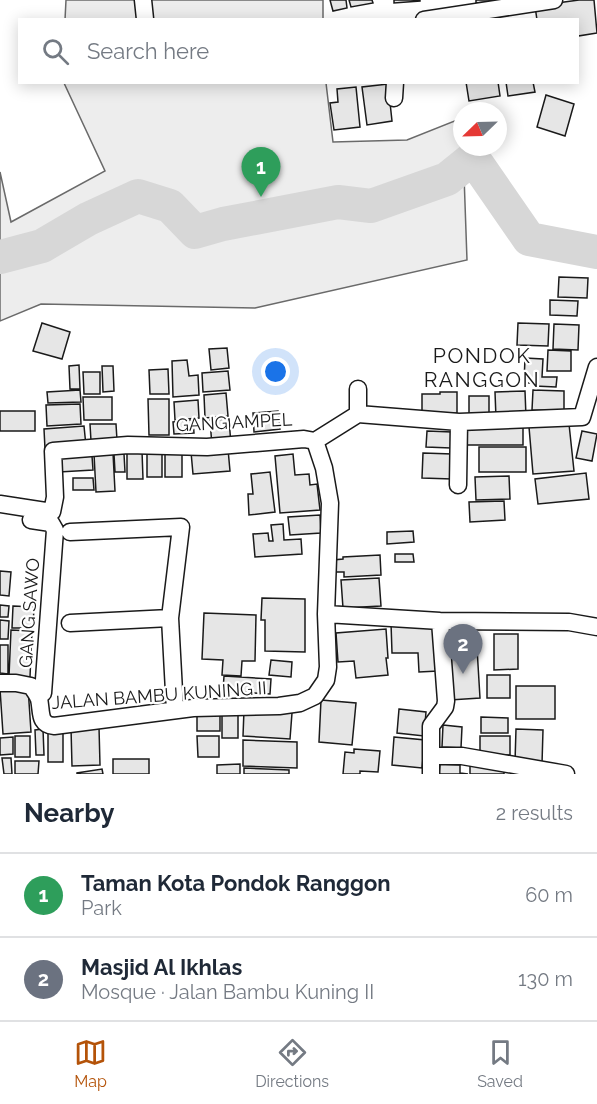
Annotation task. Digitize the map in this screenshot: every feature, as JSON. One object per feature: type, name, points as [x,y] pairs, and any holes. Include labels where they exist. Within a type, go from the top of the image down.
[{"type":"street","points":[[143,0],[145,18]]},
{"type":"street","points":[[436,18],[554,0]]},
{"type":"street","points":[[315,441],[358,414],[459,422],[582,417],[597,367]]},
{"type":"street","points":[[358,389],[358,414]]},
{"type":"street","points":[[458,485],[459,422]]},
{"type":"street","name":"GANG AMPEL","points":[[0,504],[52,512],[55,496],[53,451],[128,444],[207,447],[304,439],[315,441],[324,468],[330,503],[326,614]]},
{"type":"street","points":[[0,515],[46,522],[62,531],[181,527],[170,618],[175,710]]},
{"type":"street","name":"GANG SAWO","points":[[38,697],[43,693],[62,531]]},
{"type":"street","points":[[326,614],[440,621],[569,622],[597,627]]},
{"type":"street","name":"JALAN BAMBU KUNING II","points":[[0,683],[16,682],[31,686],[38,697],[42,721],[48,726],[175,710],[279,706],[300,703],[315,696],[326,680],[328,667],[326,614]]},
{"type":"street","points":[[70,623],[170,618]]},
{"type":"street","points":[[431,774],[431,726],[445,707],[446,701],[440,621]]},
{"type":"street","points":[[431,756],[462,756],[566,774]]},
{"type":"shaded area","points":[[66,0],[323,0],[323,18],[65,18]]},
{"type":"shaded area","points":[[64,84],[326,84],[333,142],[407,140],[453,122],[453,156],[463,156],[467,260],[255,308],[41,304],[0,321],[0,172],[11,222],[105,171]]},
{"type":"building","points":[[330,0],[346,0],[347,8],[333,11]]},
{"type":"building","points":[[349,0],[372,0],[373,3],[351,7]]},
{"type":"building","points":[[394,0],[420,0],[420,1],[394,3]]},
{"type":"building","points":[[476,0],[495,0],[495,1],[476,3]]},
{"type":"building","points":[[594,0],[597,33],[579,36],[579,18],[537,18],[535,6]]},
{"type":"building","points":[[388,84],[392,121],[367,125],[362,87]]},
{"type":"building","points":[[466,84],[498,84],[500,96],[469,101]]},
{"type":"building","points":[[506,84],[533,84],[535,92],[508,96]]},
{"type":"building","points":[[356,87],[360,127],[334,130],[330,103],[338,102],[337,89]]},
{"type":"building","points":[[546,95],[574,104],[565,136],[537,127]]},
{"type":"building","points":[[559,277],[588,278],[587,298],[558,297]]},
{"type":"building","points":[[550,300],[578,301],[577,316],[550,315]]},
{"type":"building","points":[[42,323],[70,332],[62,359],[33,351]]},
{"type":"building","points":[[518,323],[549,324],[548,346],[517,345]]},
{"type":"building","points":[[554,324],[579,325],[578,350],[553,349]]},
{"type":"building","points":[[227,348],[229,368],[211,370],[209,349]]},
{"type":"building","points":[[548,350],[571,351],[571,371],[547,371]]},
{"type":"building","points":[[525,358],[543,359],[542,377],[557,377],[556,387],[524,383]]},
{"type":"building","points":[[187,360],[189,376],[198,375],[199,395],[173,397],[172,361]]},
{"type":"building","points":[[79,365],[80,389],[70,389],[69,366]]},
{"type":"building","points":[[102,366],[113,366],[114,391],[103,392]]},
{"type":"building","points":[[168,369],[169,394],[150,394],[149,370]]},
{"type":"building","points":[[228,371],[230,390],[203,392],[202,373]]},
{"type":"building","points":[[83,372],[100,372],[100,394],[84,394]]},
{"type":"building","points":[[80,390],[81,402],[48,403],[47,392]]},
{"type":"building","points":[[533,390],[564,391],[564,411],[532,410]]},
{"type":"building","points":[[525,391],[526,417],[496,418],[495,392]]},
{"type":"building","points":[[440,392],[457,392],[457,413],[422,418],[422,394],[440,394]]},
{"type":"building","points":[[226,393],[228,416],[205,418],[204,395]]},
{"type":"building","points":[[469,396],[489,396],[489,419],[469,420]]},
{"type":"building","points":[[83,397],[112,397],[112,420],[84,420]]},
{"type":"building","points":[[148,399],[169,399],[169,435],[149,435]]},
{"type":"building","points":[[198,400],[199,418],[175,420],[174,402]]},
{"type":"building","points":[[80,404],[81,424],[47,426],[46,405]]},
{"type":"building","points":[[0,411],[35,411],[35,431],[0,431]]},
{"type":"building","points":[[278,411],[280,429],[254,432],[253,413]]},
{"type":"building","points":[[229,419],[231,445],[212,446],[210,420]]},
{"type":"building","points":[[193,420],[194,433],[174,434],[173,422]]},
{"type":"building","points":[[463,423],[523,423],[523,445],[463,445]]},
{"type":"building","points":[[90,424],[116,424],[117,440],[91,441]]},
{"type":"building","points":[[569,424],[574,471],[533,474],[529,427]]},
{"type":"building","points":[[84,426],[86,446],[45,449],[44,429]]},
{"type":"building","points":[[427,431],[452,432],[451,448],[426,447]]},
{"type":"building","points":[[582,431],[597,434],[592,461],[576,458]]},
{"type":"building","points":[[479,447],[526,447],[526,472],[479,472]]},
{"type":"building","points":[[228,449],[230,471],[193,474],[191,452]]},
{"type":"building","points":[[147,450],[162,450],[162,477],[147,477]]},
{"type":"building","points":[[165,450],[182,450],[182,477],[165,477]]},
{"type":"building","points":[[127,451],[142,451],[143,479],[127,479]]},
{"type":"building","points":[[113,453],[115,491],[96,492],[94,454]]},
{"type":"building","points":[[423,453],[452,454],[452,479],[422,478]]},
{"type":"building","points":[[114,454],[124,454],[125,472],[115,472]]},
{"type":"building","points":[[293,454],[295,475],[309,474],[310,485],[317,484],[320,510],[280,513],[275,456]]},
{"type":"building","points":[[92,456],[93,470],[59,472],[58,458]]},
{"type":"building","points":[[270,472],[275,512],[249,515],[248,494],[253,494],[251,474]]},
{"type":"building","points":[[586,473],[589,499],[538,504],[535,479]]},
{"type":"building","points":[[509,476],[510,499],[476,500],[475,477]]},
{"type":"building","points":[[73,478],[93,478],[94,490],[73,490]]},
{"type":"building","points":[[504,501],[505,520],[470,522],[469,502]]},
{"type":"building","points":[[320,515],[321,533],[290,535],[288,517]]},
{"type":"building","points":[[283,524],[284,540],[301,539],[302,554],[255,557],[253,534],[268,533],[269,541],[273,541],[271,525]]},
{"type":"building","points":[[413,531],[414,542],[387,544],[387,532]]},
{"type":"building","points":[[395,554],[413,554],[414,562],[395,562]]},
{"type":"building","points":[[380,555],[381,575],[344,577],[344,572],[334,572],[333,560],[343,559],[343,557]]},
{"type":"building","points":[[0,571],[11,572],[9,596],[0,595]]},
{"type":"building","points":[[379,578],[381,606],[343,608],[341,580]]},
{"type":"building","points":[[262,598],[305,599],[305,652],[265,651],[265,620],[261,620]]},
{"type":"building","points":[[0,605],[9,606],[8,617],[0,617]]},
{"type":"building","points":[[13,606],[34,607],[33,628],[12,628]]},
{"type":"building","points":[[204,613],[256,615],[255,661],[242,661],[241,676],[222,675],[223,660],[202,659]]},
{"type":"building","points":[[0,620],[9,621],[8,639],[0,639]]},
{"type":"building","points":[[436,622],[438,671],[419,672],[418,653],[392,653],[391,623]]},
{"type":"building","points":[[471,627],[472,648],[477,648],[480,698],[450,700],[447,649],[455,649],[453,628]]},
{"type":"building","points":[[386,629],[388,675],[356,678],[354,661],[338,662],[336,633]]},
{"type":"building","points":[[11,630],[32,631],[30,677],[9,676]]},
{"type":"building","points":[[494,634],[518,634],[518,669],[494,670]]},
{"type":"building","points":[[0,645],[8,645],[8,674],[0,673]]},
{"type":"building","points":[[271,660],[292,662],[291,677],[269,675]]},
{"type":"building","points":[[487,675],[510,675],[510,698],[487,698]]},
{"type":"building","points":[[224,676],[271,679],[270,694],[223,691]]},
{"type":"building","points":[[516,686],[555,686],[555,719],[516,719]]},
{"type":"building","points":[[28,687],[31,732],[3,734],[0,689]]},
{"type":"building","points":[[321,700],[356,703],[352,745],[319,742]]},
{"type":"building","points":[[399,709],[426,712],[424,736],[397,733]]},
{"type":"building","points":[[197,710],[220,710],[220,731],[197,731]]},
{"type":"building","points":[[244,710],[292,713],[290,739],[243,736]]},
{"type":"building","points":[[222,711],[238,711],[238,738],[222,738]]},
{"type":"building","points":[[481,717],[508,718],[508,733],[481,733]]},
{"type":"building","points":[[443,725],[462,727],[461,748],[442,747]]},
{"type":"building","points":[[99,727],[100,765],[72,766],[71,728]]},
{"type":"building","points":[[48,728],[63,728],[63,762],[48,762]]},
{"type":"building","points":[[43,729],[44,755],[36,755],[35,730]]},
{"type":"building","points":[[516,729],[543,730],[542,764],[515,762]]},
{"type":"building","points":[[15,736],[30,736],[30,757],[15,757]]},
{"type":"building","points":[[197,736],[219,736],[219,757],[198,757]]},
{"type":"building","points":[[480,736],[510,736],[510,755],[480,755]]},
{"type":"building","points":[[13,737],[13,754],[0,755],[0,738]]},
{"type":"building","points":[[394,737],[425,740],[422,768],[392,765]]},
{"type":"building","points":[[243,740],[297,742],[297,768],[243,766]]},
{"type":"building","points":[[354,749],[380,751],[378,772],[360,771],[360,774],[343,774],[345,752],[354,753]]},
{"type":"building","points":[[2,758],[11,758],[12,774],[4,774]]},
{"type":"building","points":[[113,759],[149,759],[149,774],[113,774]]},
{"type":"building","points":[[15,761],[39,761],[38,774],[15,774]]},
{"type":"building","points":[[240,764],[240,774],[217,774],[217,765]]},
{"type":"building","points":[[440,764],[460,765],[460,773],[468,774],[439,774]]},
{"type":"building","points":[[470,765],[504,766],[504,774],[470,774]]},
{"type":"building","points":[[244,768],[289,770],[289,774],[244,774]]},
{"type":"building","points":[[102,769],[103,774],[77,774],[77,773]]},
{"type":"waterway","points":[[0,257],[42,246],[88,219],[138,196],[170,206],[195,232],[223,224],[338,202],[371,206],[447,179],[473,158],[529,239],[597,252]]},
{"type":"place","name":"Taman Kota Pondok Ranggon","points":[[261,197]]},
{"type":"place","name":"Masjid Al Ikhlas","points":[[463,674]]},
{"type":"district","name":"PONDOK RANGGON","points":[[482,367]]}]
